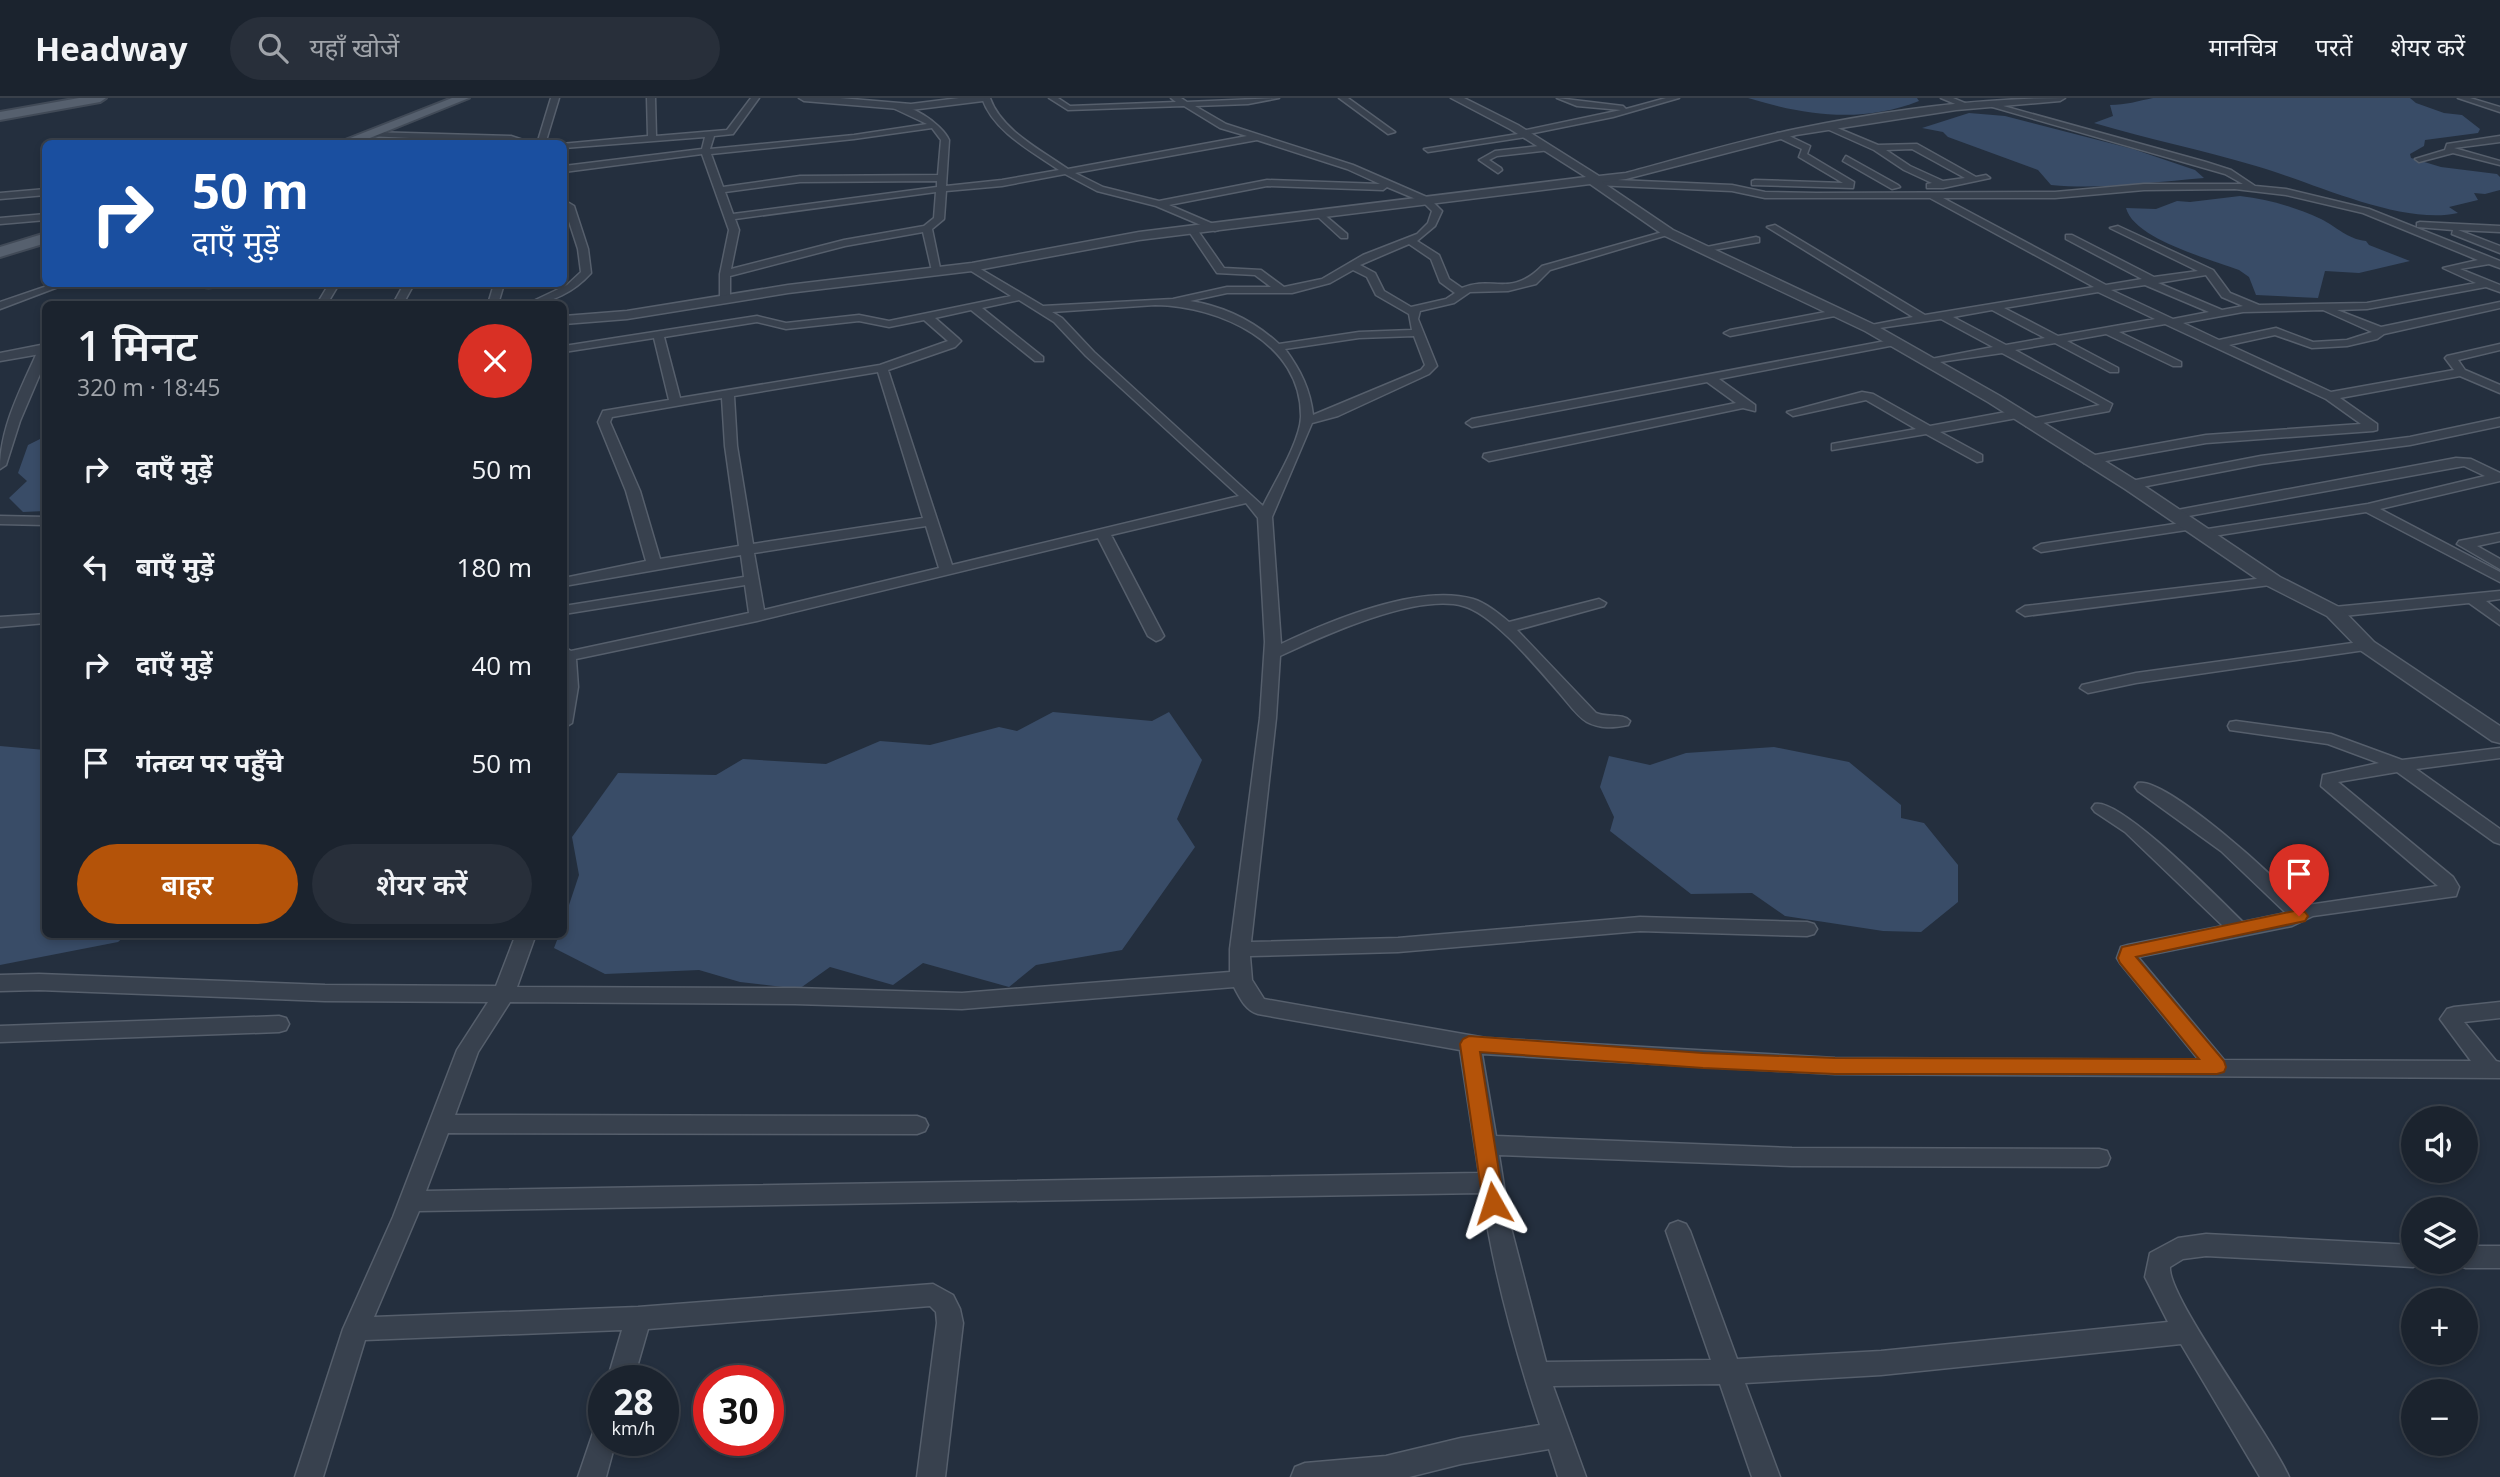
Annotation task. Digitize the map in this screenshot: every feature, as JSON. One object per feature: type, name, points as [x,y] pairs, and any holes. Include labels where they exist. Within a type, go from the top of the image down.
[{"type":"main road","points":[[0,111],[70,98]]},
{"type":"main road","points":[[0,116],[100,98]]},
{"type":"main road","points":[[365,140],[463,98]]},
{"type":"main road","points":[[357,140],[475,98]]},
{"type":"main road","points":[[0,250],[42,237]]},
{"type":"street","points":[[542,140],[555,98]]},
{"type":"street","points":[[651,98],[652,138]]},
{"type":"street","points":[[567,145],[652,138],[708,144],[730,132],[755,98]]},
{"type":"street","points":[[804,98],[895,107],[985,98],[991,113],[1020,139],[1067,172],[1100,189],[1159,204],[1215,228]]},
{"type":"street","points":[[1053,98],[1068,108],[1178,100],[1248,102],[1275,98]]},
{"type":"street","points":[[1343,98],[1391,131]]},
{"type":"street","points":[[1456,98],[1524,134],[1669,233],[1870,328],[2024,418],[2131,485],[2273,581],[2334,612],[2367,646],[2500,736]]},
{"type":"street","points":[[1562,98],[1577,104],[1634,110]]},
{"type":"street","points":[[1428,149],[1524,134],[1634,110],[1675,98]]},
{"type":"street","points":[[1945,98],[1968,106]]},
{"type":"street","points":[[567,320],[627,315],[725,298],[972,267],[1091,243],[1595,181],[1650,170],[1780,135],[1968,106],[2060,98]]},
{"type":"street","points":[[2462,98],[2500,110]]},
{"type":"street","points":[[1043,309],[1172,302],[1227,290],[1283,291],[1326,282],[1367,257],[1411,241],[1427,231],[1436,216],[1437,207],[1424,200],[1350,167],[1223,126],[1178,100]]},
{"type":"street","points":[[1992,104],[2216,168],[2257,189]]},
{"type":"street","points":[[725,274],[844,243],[927,228],[939,219],[945,140],[943,133],[934,125],[895,107]]},
{"type":"street","points":[[867,125],[919,117]]},
{"type":"street","points":[[600,153],[708,144],[854,137],[934,125]]},
{"type":"street","points":[[1830,127],[1877,148],[1907,168],[1943,185]]},
{"type":"street","points":[[377,135],[515,140]]},
{"type":"street","points":[[1780,135],[1807,148],[1802,155],[1853,186]]},
{"type":"street","points":[[567,168],[743,136]]},
{"type":"street","points":[[721,190],[809,179],[1002,183],[1258,137]]},
{"type":"street","points":[[1902,139],[1999,195]]},
{"type":"street","points":[[2450,150],[2448,148],[2456,145],[2500,139]]},
{"type":"street","points":[[708,144],[734,230],[725,274],[725,298]]},
{"type":"street","points":[[1877,148],[1914,146]]},
{"type":"street","points":[[1498,170],[1482,160],[1495,154],[1546,148]]},
{"type":"street","points":[[2419,159],[2450,150],[2497,165]]},
{"type":"street","points":[[1846,159],[1895,187]]},
{"type":"street","points":[[2472,169],[2497,165]]},
{"type":"street","points":[[1710,187],[1758,183],[1895,187],[1943,185],[1986,178]]},
{"type":"street","points":[[1595,181],[1710,187],[1765,195],[2055,195],[2194,185],[2257,189],[2325,200],[2403,224],[2497,262]]},
{"type":"street","points":[[730,217],[941,183]]},
{"type":"street","points":[[1159,204],[1267,183],[1396,188]]},
{"type":"street","points":[[0,196],[42,192]]},
{"type":"street","points":[[1931,195],[2102,289],[2330,396],[2373,427],[2206,439],[2089,460]]},
{"type":"street","points":[[539,301],[571,287],[586,273],[583,249],[569,206]]},
{"type":"street","points":[[1321,215],[1344,236]]},
{"type":"street","points":[[0,221],[42,217]]},
{"type":"street","points":[[2403,224],[2500,229]]},
{"type":"street","points":[[1772,227],[1923,319]]},
{"type":"street","points":[[2443,227],[2500,250]]},
{"type":"street","points":[[927,228],[937,271]]},
{"type":"street","points":[[2115,228],[2209,272],[2226,295],[2258,308]]},
{"type":"street","points":[[1192,230],[1221,271],[1257,272],[1283,291]]},
{"type":"street","points":[[1307,421],[1334,413],[1425,372],[1431,366],[1413,319],[1415,309],[1450,301],[1468,289],[1521,286],[1536,280],[1545,268],[1669,233]]},
{"type":"street","points":[[2069,237],[2150,281],[2221,313]]},
{"type":"street","points":[[1702,249],[1756,240]]},
{"type":"street","points":[[1411,241],[1435,257],[1444,280],[1461,293]]},
{"type":"street","points":[[2062,266],[2112,260]]},
{"type":"street","points":[[2497,262],[2448,268],[2500,289]]},
{"type":"street","points":[[972,267],[1058,320],[1090,354],[1249,498],[1265,517]]},
{"type":"street","points":[[1353,267],[1371,275],[1380,293],[1414,313]]},
{"type":"street","points":[[1870,328],[2209,272]]},
{"type":"street","points":[[1930,362],[2221,313],[2258,308],[2367,306],[2486,284]]},
{"type":"street","points":[[0,306],[52,287]]},
{"type":"street","points":[[567,349],[757,319],[786,326],[859,318],[889,324],[1020,297]]},
{"type":"street","points":[[1172,302],[1223,314],[1278,347],[1296,371],[1304,396],[1307,421],[1265,517],[1272,654],[1268,718],[1240,949],[1240,979],[1246,993],[1258,1006],[1469,1044],[1703,1060],[1835,1066],[2495,1070]]},
{"type":"street","points":[[2218,344],[2276,331],[2312,345],[2347,343],[2373,337],[2380,331],[2500,305]]},
{"type":"street","points":[[2319,306],[2380,331]]},
{"type":"street","points":[[974,307],[1038,359]]},
{"type":"street","points":[[1994,307],[2114,370]]},
{"type":"street","points":[[1730,333],[1836,313]]},
{"type":"street","points":[[1836,447],[1930,430],[2105,408],[2106,404],[1943,316]]},
{"type":"street","points":[[654,564],[633,491],[604,422],[607,414],[615,410],[882,368],[951,345],[955,341],[953,336],[927,317]]},
{"type":"street","points":[[2108,331],[2177,364]]},
{"type":"street","points":[[1278,347],[1359,335],[1417,333]]},
{"type":"street","points":[[658,334],[675,401]]},
{"type":"street","points":[[1472,423],[1896,342]]},
{"type":"street","points":[[2498,388],[2461,372],[2451,358],[2500,347]]},
{"type":"street","points":[[0,357],[42,349]]},
{"type":"street","points":[[0,465],[14,421],[42,355]]},
{"type":"street","points":[[882,368],[947,571]]},
{"type":"street","points":[[2330,396],[2461,372]]},
{"type":"street","points":[[1489,457],[1751,408],[1711,379]]},
{"type":"street","points":[[728,393],[731,446],[757,616]]},
{"type":"street","points":[[1793,412],[1862,396],[1930,430],[1977,458]]},
{"type":"street","points":[[2131,485],[2260,460],[2410,441],[2500,422]]},
{"type":"street","points":[[2172,515],[2456,462],[2466,462],[2497,479]]},
{"type":"street","points":[[2041,548],[2368,508],[2497,479]]},
{"type":"street","points":[[567,654],[757,616],[1249,498]]},
{"type":"street","points":[[2368,508],[2500,578]]},
{"type":"street","points":[[0,520],[42,521]]},
{"type":"street","points":[[567,581],[654,564],[930,522]]},
{"type":"street","points":[[1104,534],[1156,636]]},
{"type":"street","points":[[2500,537],[2464,544],[2500,565]]},
{"type":"street","points":[[567,610],[752,580]]},
{"type":"street","points":[[2025,611],[2273,581]]},
{"type":"street","points":[[2334,612],[2500,595]]},
{"type":"street","points":[[2473,598],[2500,620]]},
{"type":"street","points":[[1272,654],[1359,615],[1433,601],[1467,601],[1486,612],[1504,628],[1590,717],[1604,723],[1622,721]]},
{"type":"street","points":[[1504,628],[1599,603]]},
{"type":"street","points":[[0,622],[42,618]]},
{"type":"street","points":[[2088,688],[2136,678],[2367,646]]},
{"type":"street","points":[[567,662],[570,687],[567,705]]},
{"type":"street","points":[[2236,726],[2331,739],[2400,766],[2500,838]]},
{"type":"street","points":[[2217,1067],[2127,958],[2132,950],[2299,916],[2309,910],[2449,891],[2446,882],[2330,786],[2329,779],[2340,775],[2500,753]]},
{"type":"street","points":[[2144,787],[2181,809],[2221,839],[2289,901],[2299,916]]},
{"type":"street","points":[[2101,808],[2131,828],[2239,929]]},
{"type":"street","points":[[1240,949],[1398,945],[1640,923],[1807,929]]},
{"type":"street","points":[[309,1477],[356,1329],[393,1248],[468,1050],[503,996],[525,938]]},
{"type":"street","points":[[0,983],[39,982],[311,993],[794,996],[962,1001],[1240,979]]},
{"type":"street","points":[[2495,1070],[2450,1019],[2454,1015],[2500,1010]]},
{"type":"street","points":[[0,1034],[279,1024]]},
{"type":"street","points":[[1469,1044],[1494,1203],[1536,1374],[1572,1477]]},
{"type":"street","points":[[439,1124],[917,1125]]},
{"type":"street","points":[[1486,1145],[1792,1157],[2099,1158]]},
{"type":"street","points":[[408,1209],[1494,1203]]},
{"type":"street","points":[[1678,1231],[1766,1477]]},
{"type":"street","points":[[2275,1477],[2187,1332],[2157,1277],[2159,1261],[2178,1249],[2206,1245],[2401,1255]]},
{"type":"street","points":[[2478,1257],[2500,1257]]},
{"type":"street","points":[[356,1329],[638,1318],[933,1295],[943,1300],[949,1310],[950,1323],[931,1477]]},
{"type":"street","points":[[625,1365],[638,1318]]},
{"type":"street","points":[[1536,1374],[1727,1371],[1881,1363],[2187,1332]]},
{"type":"street","points":[[1305,1477],[1386,1469],[1461,1451],[1557,1435]]},
{"type":"street","points":[[592,1477],[598,1456]]},
{"type":"water","points":[[1748,98],[1917,98],[1919,101],[1876,113],[1854,115],[1790,109]]},
{"type":"water","points":[[2153,98],[2410,98],[2416,103],[2444,113],[2462,115],[2480,129],[2478,133],[2425,140],[2424,146],[2410,154],[2411,158],[2441,167],[2497,174],[2500,177],[2500,190],[2485,194],[2474,193],[2478,200],[2449,207],[2458,213],[2411,213],[2357,200],[2236,160],[2094,123],[2113,116],[2110,105]]},
{"type":"water","points":[[1969,113],[2005,116],[2133,149],[2195,170],[2204,178],[2108,186],[2051,185],[2038,170],[1948,137],[1943,132],[1922,128]]},
{"type":"water","points":[[2240,196],[2271,201],[2301,211],[2321,219],[2353,238],[2410,261],[2359,273],[2325,271],[2318,298],[2256,295],[2249,277],[2239,270],[2158,238],[2132,219],[2126,208],[2156,209],[2177,201]]},
{"type":"water","points":[[42,438],[42,511],[23,512],[9,498],[27,481],[18,473],[28,445]]},
{"type":"water","points":[[1053,712],[1152,721],[1169,712],[1202,760],[1177,819],[1195,847],[1122,950],[1036,965],[1009,987],[923,963],[893,985],[830,967],[799,989],[740,982],[699,970],[605,974],[554,948],[558,938],[567,938],[567,911],[579,875],[572,837],[618,773],[716,775],[743,759],[826,764],[880,741],[930,745],[999,727],[1017,731]]},
{"type":"water","points":[[0,746],[42,750],[42,938],[123,938],[118,942],[0,965]]},
{"type":"water","points":[[1774,747],[1849,762],[1901,805],[1901,818],[1924,823],[1958,865],[1958,902],[1921,932],[1883,931],[1785,916],[1752,893],[1691,894],[1610,831],[1614,817],[1600,787],[1609,756],[1650,765],[1686,753]]},
{"type":"route","points":[[1493,1203],[1492,1182],[1469,1044],[1835,1066],[2217,1067],[2127,958],[2128,952],[2299,916]]}]
